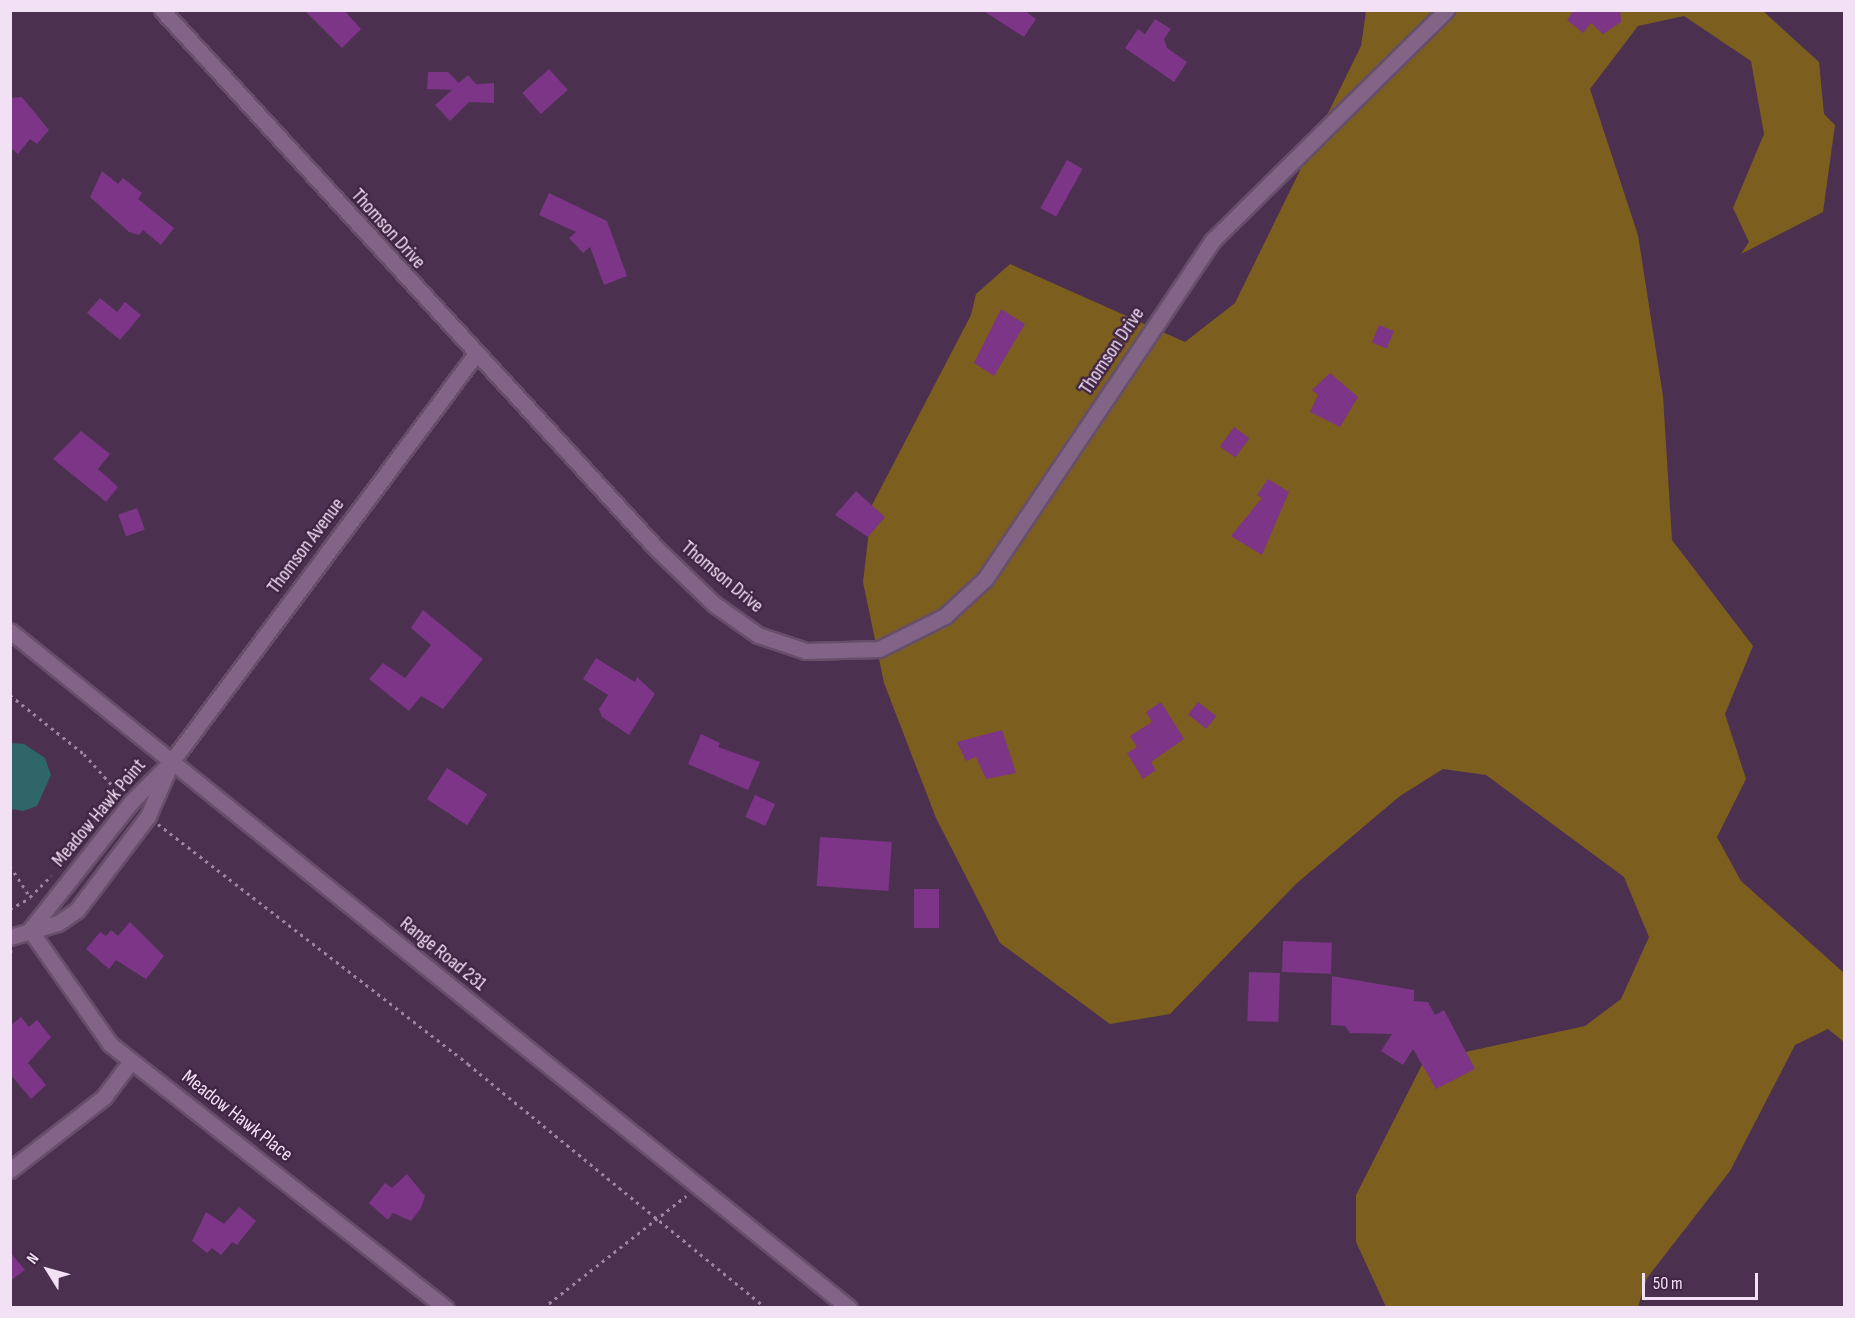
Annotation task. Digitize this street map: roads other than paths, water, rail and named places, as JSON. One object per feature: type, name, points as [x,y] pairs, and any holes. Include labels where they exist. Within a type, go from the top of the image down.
[{"type":"street","name":"Thomson Drive","points":[[162,10],[475,356],[714,604],[758,635],[806,651],[879,649],[945,616],[985,579],[1212,241],[1446,10]]},
{"type":"street","name":"Thomson Avenue","points":[[171,762],[475,356]]},
{"type":"street","name":"Range Road 231","points":[[10,631],[849,1308]]},
{"type":"street","name":"Meadow Hawk Point","points":[[30,930],[131,802],[171,762]]},
{"type":"street","name":"Meadow Hawk Point","points":[[10,937],[58,923],[77,910],[148,816],[171,762]]},
{"type":"street","name":"Meadow Hawk Place","points":[[30,930],[110,1044],[446,1308]]},
{"type":"street","points":[[10,1170],[104,1097],[131,1060]]}]
